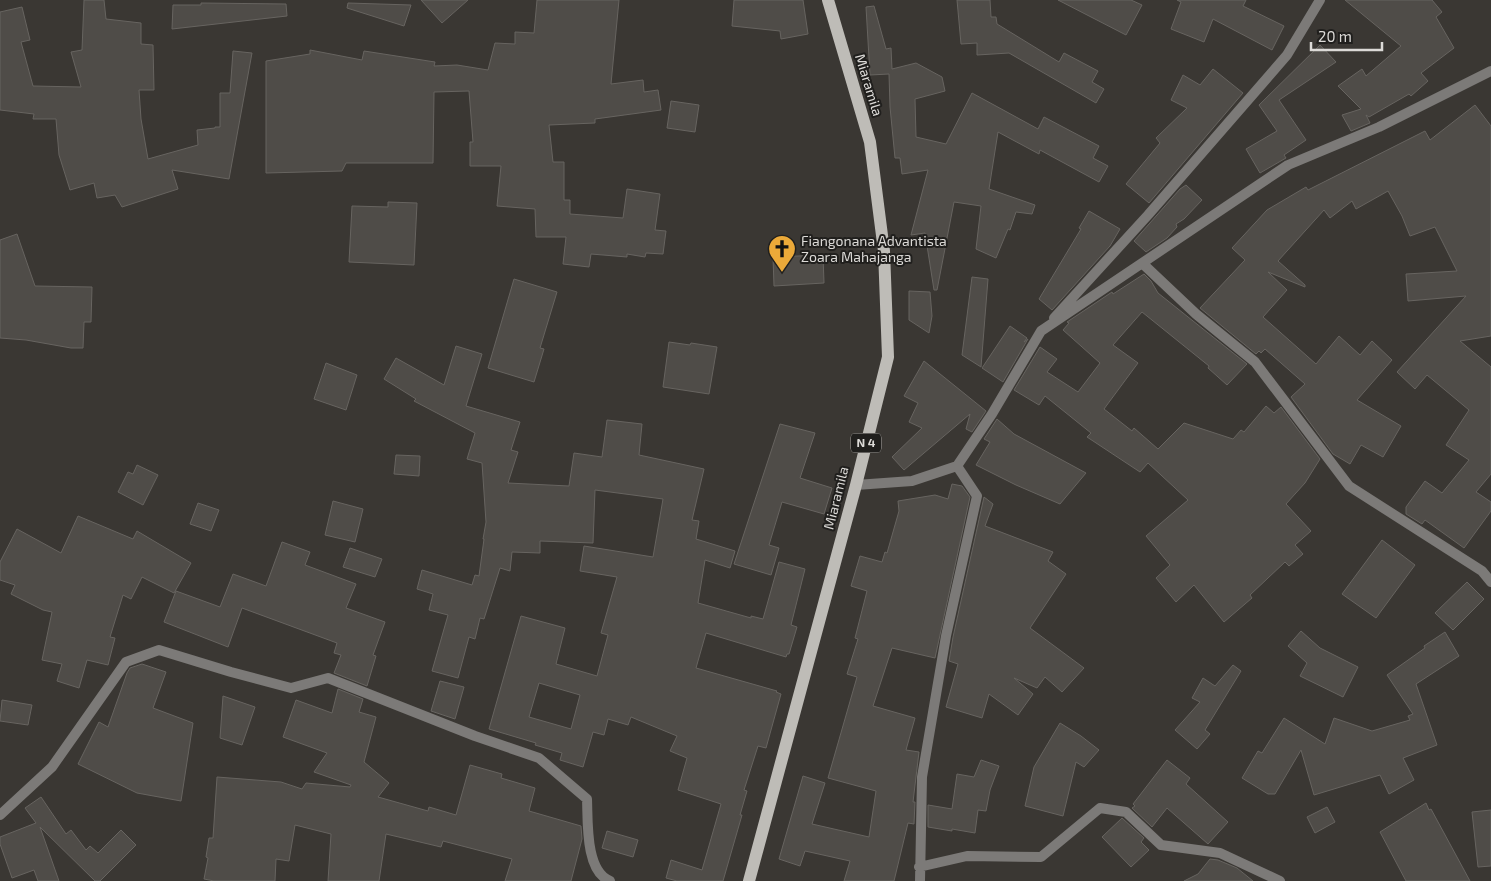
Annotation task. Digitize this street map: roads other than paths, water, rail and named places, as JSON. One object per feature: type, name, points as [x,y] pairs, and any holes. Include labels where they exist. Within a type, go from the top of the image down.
[{"type":"main road","name":"Miaramila","points":[[749,881],[856,485],[888,357],[884,251],[870,142],[828,0]]},
{"type":"street","points":[[856,485],[912,480],[957,466],[992,414],[1041,331],[1148,215],[1287,55],[1320,0]]},
{"type":"street","points":[[1041,331],[1288,165],[1379,127],[1491,71]]},
{"type":"street","points":[[1142,263],[1196,314],[1255,362],[1349,486],[1482,571],[1491,582]]},
{"type":"street","points":[[920,881],[922,778],[946,636],[978,496],[957,466]]},
{"type":"street","points":[[0,815],[52,767],[126,662],[159,650],[291,688],[328,678],[475,736],[540,758],[587,799],[591,858],[604,878],[610,881]]},
{"type":"street","points":[[919,867],[967,856],[1041,857],[1100,808],[1126,812],[1162,845],[1220,853],[1280,881]]},
{"type":"place","name":"Fiangonana Advantista Zoara Mahajanga","points":[[782,273]]}]
